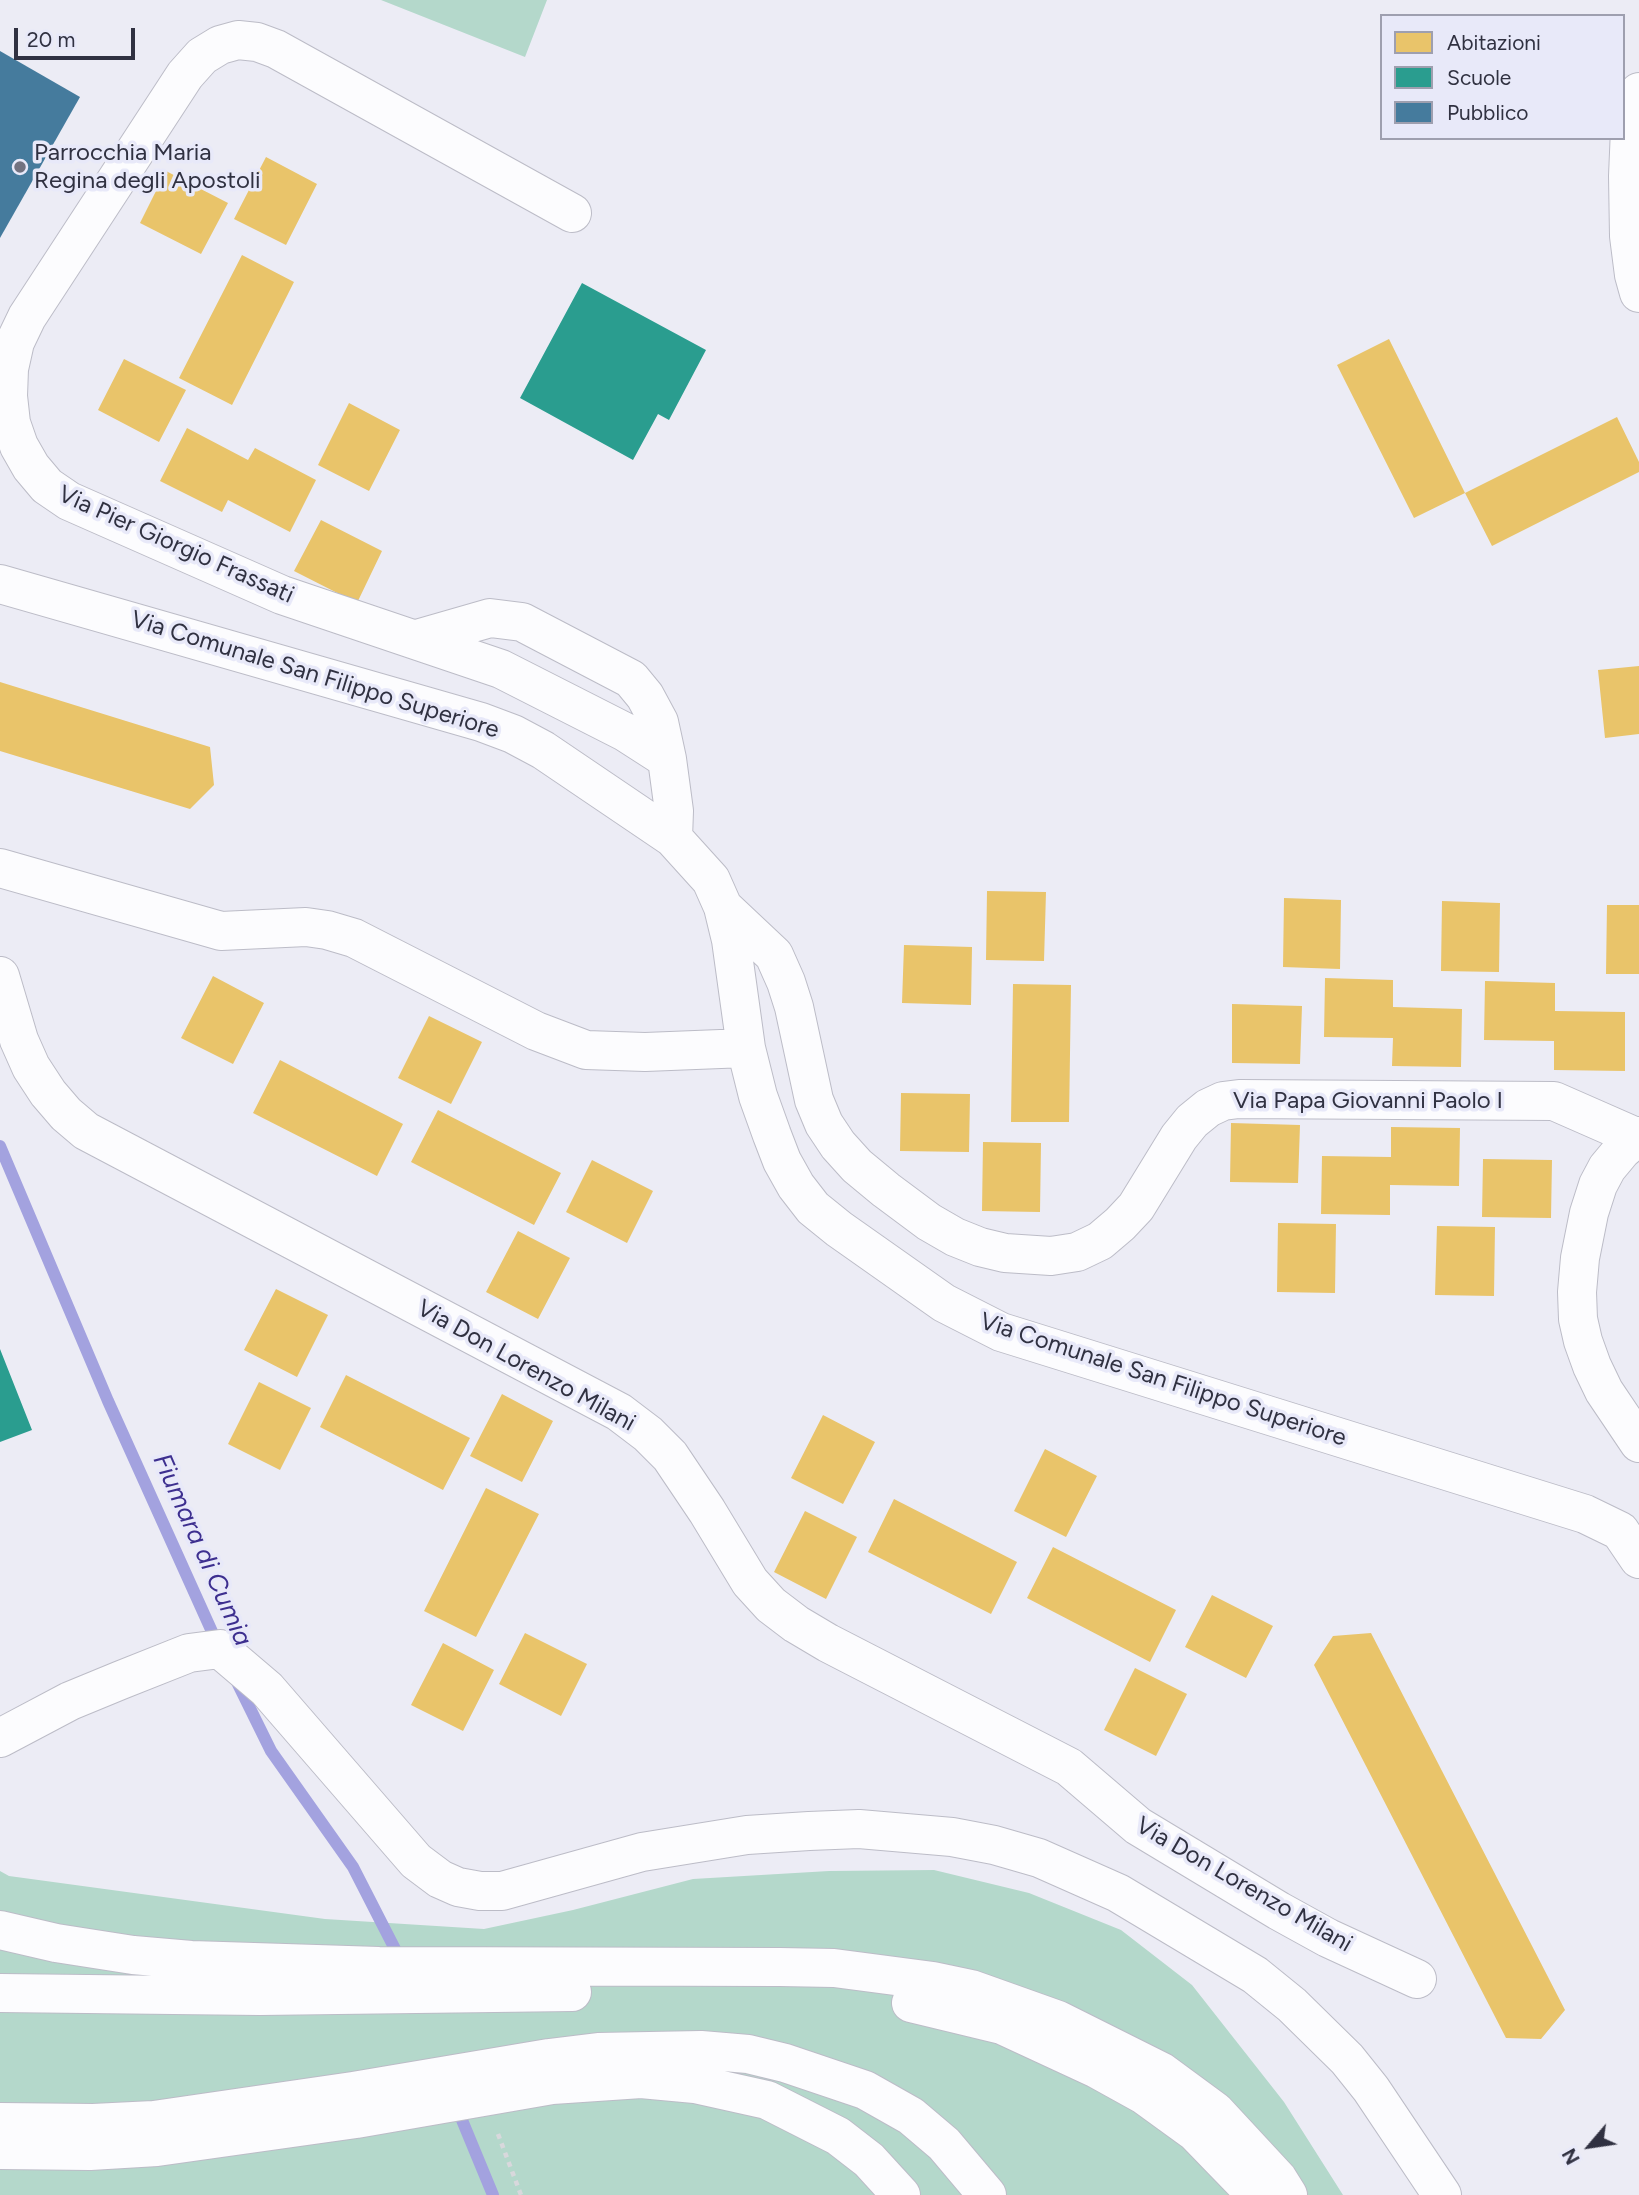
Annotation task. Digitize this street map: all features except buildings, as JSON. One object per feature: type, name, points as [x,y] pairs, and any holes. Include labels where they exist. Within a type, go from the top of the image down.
[{"type":"main road","name":"Via Pier Giorgio Frassati","points":[[572,213],[276,49],[257,42],[238,40],[220,45],[202,56],[185,75],[27,317],[15,342],[9,369],[11,423],[19,446],[31,467],[47,486],[69,501],[310,606],[501,668],[625,732],[667,759]]},
{"type":"main road","points":[[1639,92],[1630,129],[1628,176],[1629,236],[1639,293]]},
{"type":"main road","name":"Via Comunale San Filippo Superiore","points":[[0,584],[481,722],[513,734],[543,750],[673,838],[711,880],[723,907],[731,940],[747,1048],[758,1096],[782,1161],[813,1208],[839,1229],[954,1308],[1001,1332],[1585,1514],[1619,1531],[1639,1559]]},
{"type":"main road","points":[[416,639],[490,618],[522,622],[631,679],[645,695],[659,722],[674,811],[673,838]]},
{"type":"main road","points":[[0,869],[221,931],[306,928],[354,938],[536,1031],[586,1050],[645,1052],[747,1048]]},
{"type":"main road","name":"Via Papa Giovanni Paolo I","points":[[723,907],[774,955],[794,1007],[814,1100],[824,1125],[838,1145],[857,1166],[929,1222],[954,1237],[980,1247],[1005,1253],[1051,1256],[1077,1252],[1100,1241],[1136,1207],[1179,1136],[1192,1121],[1208,1108],[1223,1101],[1554,1101],[1637,1137]]},
{"type":"main road","name":"Via Don Lorenzo Milani","points":[[0,976],[19,1040],[31,1067],[66,1114],[86,1131],[619,1412],[648,1434],[670,1456],[708,1511],[750,1582],[771,1605],[796,1624],[1069,1767],[1139,1826],[1303,1924],[1417,1979]]},
{"type":"main road","points":[[1637,1137],[1607,1168],[1598,1185],[1584,1235],[1577,1292],[1580,1330],[1592,1366],[1604,1391],[1639,1443]]},
{"type":"main road","points":[[0,1738],[59,1707],[189,1653],[220,1649],[267,1689],[416,1861],[440,1879],[458,1887],[502,1891],[653,1849],[747,1835],[809,1831],[859,1829],[941,1836],[994,1845],[1039,1858],[1118,1893],[1243,1968],[1292,2005],[1355,2068],[1442,2195]]},
{"type":"main road","points":[[0,1930],[56,1943],[133,1955],[191,1960],[379,1966],[834,1968],[933,1981],[971,1989],[1058,2020],[1162,2072],[1215,2111],[1278,2179],[1288,2195]]},
{"type":"main road","points":[[0,1993],[260,1996],[784,1990],[835,1992],[891,2000],[928,2006],[1002,2025],[1097,2069],[1144,2095],[1195,2132],[1256,2195]]},
{"type":"main road","points":[[0,2122],[93,2123],[154,2120],[353,2091],[549,2058],[598,2052],[701,2050],[748,2054],[785,2063],[865,2090],[911,2116],[944,2144],[987,2195]]},
{"type":"main road","points":[[0,2150],[90,2151],[157,2147],[321,2125],[552,2085],[641,2079],[695,2084],[767,2100],[838,2136],[869,2160],[901,2195]]},
{"type":"path","points":[[495,2126],[521,2195]]},
{"type":"green space","points":[[381,0],[547,0],[525,57]]},
{"type":"green space","points":[[934,1870],[1029,1893],[1121,1930],[1192,1985],[1284,2102],[1343,2195],[0,2195],[0,1871],[9,1876],[325,1919],[484,1929],[573,1910],[693,1879],[829,1871]]},
{"type":"waterway","name":"Fiumara di Cumia","points":[[0,1146],[108,1401],[218,1645]]},
{"type":"waterway","name":"Fiumara di Cumia","points":[[236,1680],[271,1751],[353,1867],[397,1953]]},
{"type":"waterway","name":"Fiumara di Cumia","points":[[462,2120],[493,2195]]},
{"type":"place","name":"Parrocchia Maria Regina degli Apostoli","points":[[20,167]]}]
